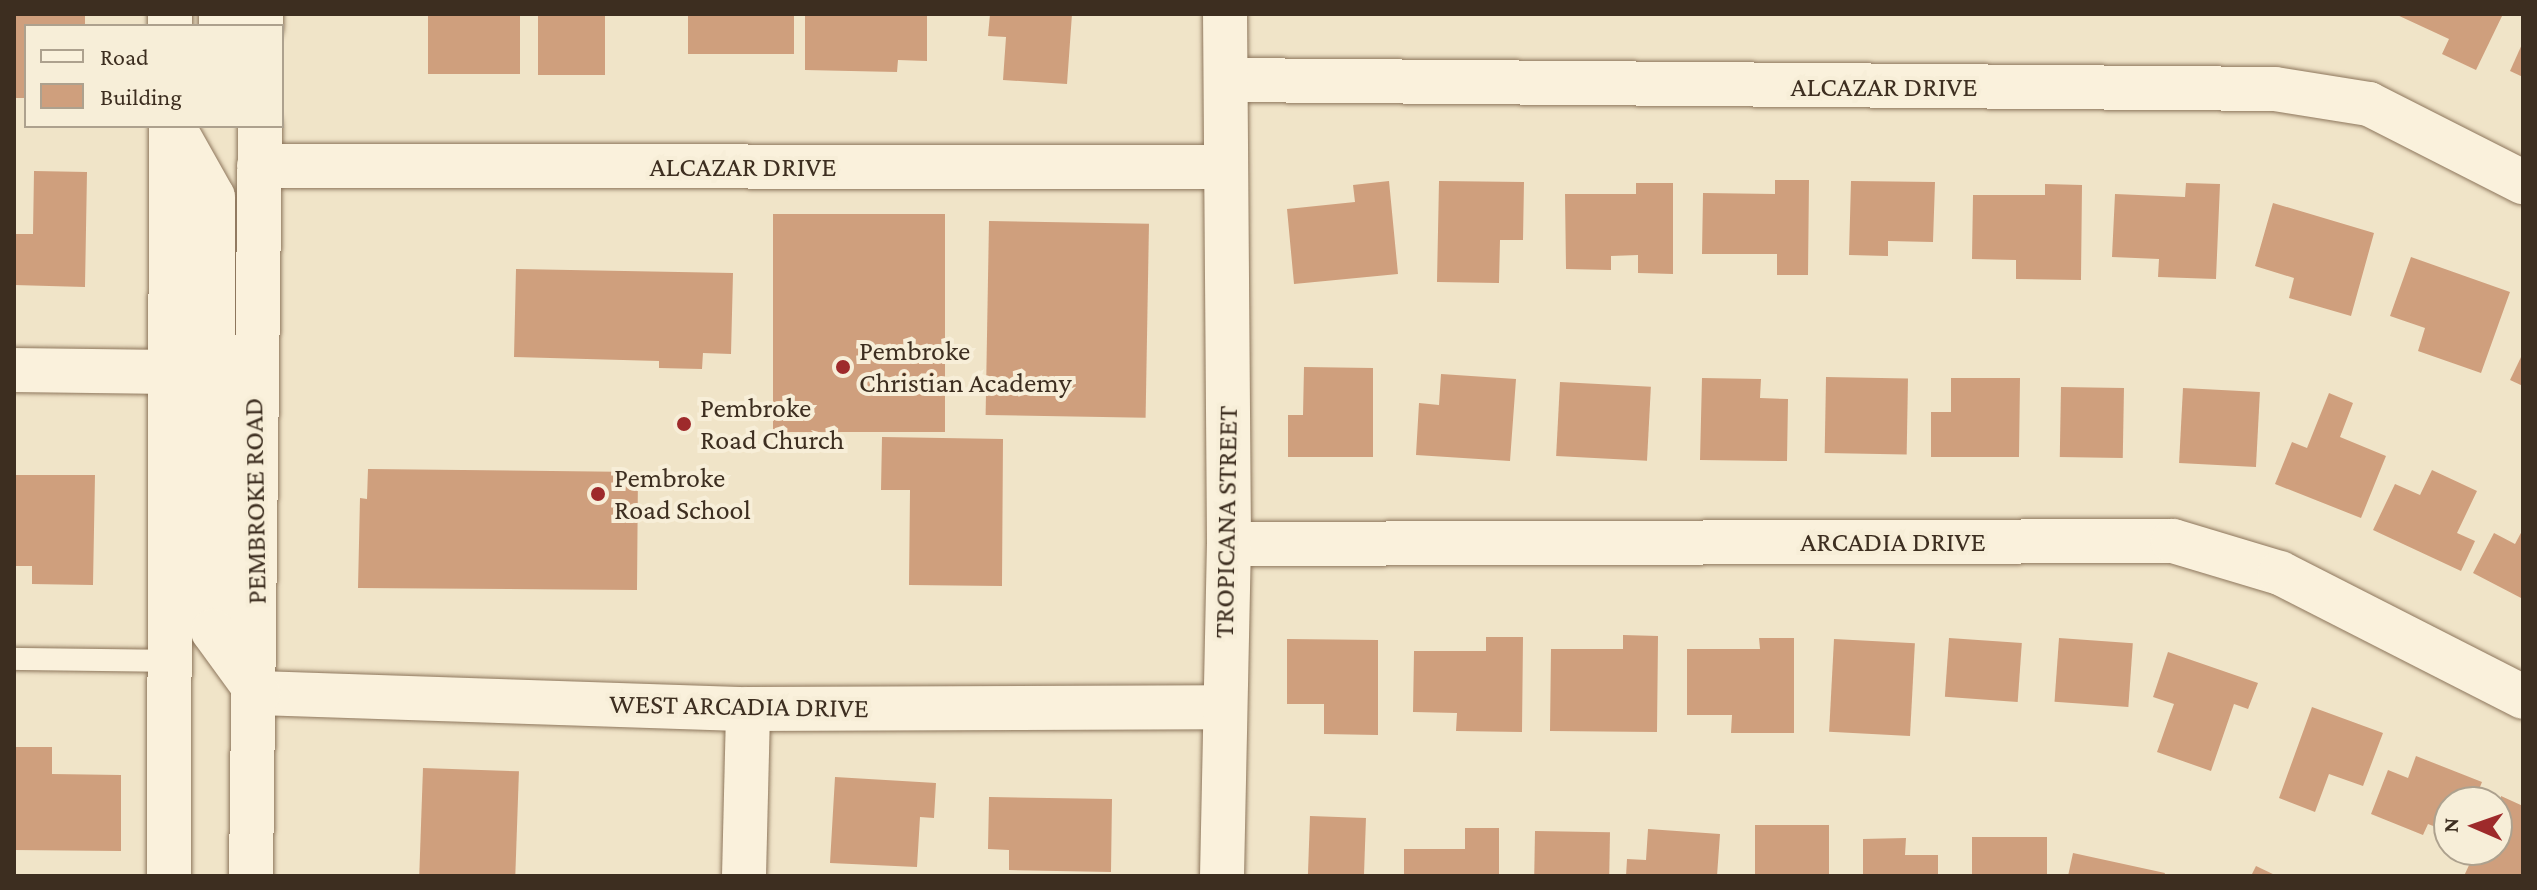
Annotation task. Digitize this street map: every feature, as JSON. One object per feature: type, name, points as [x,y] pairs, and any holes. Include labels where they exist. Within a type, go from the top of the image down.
[{"type":"street","name":"TROPICANA STREET","points":[[1222,876],[1221,707],[1229,544],[1225,14]]},
{"type":"street","name":"ALCAZAR DRIVE","points":[[1226,80],[2275,89],[2369,104],[2523,182]]},
{"type":"street","points":[[169,876],[172,128]]},
{"type":"street","points":[[173,128],[213,197],[213,631],[258,693]]},
{"type":"street","points":[[241,128],[260,146]]},
{"type":"street","name":"ALCAZAR DRIVE","points":[[260,146],[1226,167]]},
{"type":"street","name":"PEMBROKE ROAD","points":[[251,876],[258,693],[253,394],[260,146]]},
{"type":"street","points":[[14,370],[170,372]]},
{"type":"street","name":"ARCADIA DRIVE","points":[[1229,544],[2173,541],[2280,573],[2523,697]]},
{"type":"street","name":"WEST ARCADIA DRIVE","points":[[258,693],[748,709],[1221,707]]},
{"type":"street","points":[[744,876],[748,709]]},
{"type":"lane","points":[[14,659],[169,661]]},
{"type":"building","points":[[428,14],[520,14],[520,74],[428,74]]},
{"type":"building","points":[[538,14],[605,14],[605,75],[538,75]]},
{"type":"building","points":[[688,14],[794,14],[794,54],[688,54]]},
{"type":"building","points":[[805,14],[927,14],[927,61],[898,60],[897,72],[805,70]]},
{"type":"building","points":[[990,14],[1072,14],[1067,84],[1003,80],[1006,37],[988,36]]},
{"type":"building","points":[[2395,14],[2503,14],[2476,70],[2442,54],[2449,39]]},
{"type":"building","points":[[14,15],[85,15],[85,24],[24,24],[24,98],[14,98]]},
{"type":"building","points":[[2523,42],[2523,77],[2510,71]]},
{"type":"building","points":[[34,171],[87,172],[85,287],[14,285],[14,234],[33,234]]},
{"type":"building","points":[[1775,180],[1809,180],[1808,275],[1777,275],[1777,254],[1702,254],[1703,193],[1775,194]]},
{"type":"building","points":[[1389,181],[1398,274],[1294,284],[1287,209],[1355,202],[1353,185]]},
{"type":"building","points":[[1439,181],[1524,182],[1523,240],[1500,240],[1499,283],[1437,282]]},
{"type":"building","points":[[1851,181],[1935,182],[1933,242],[1888,241],[1888,256],[1849,255]]},
{"type":"building","points":[[1636,183],[1673,183],[1673,274],[1638,273],[1638,255],[1611,256],[1611,270],[1566,269],[1565,194],[1636,194]]},
{"type":"building","points":[[2186,183],[2220,184],[2216,279],[2158,277],[2159,259],[2112,257],[2115,194],[2185,197]]},
{"type":"building","points":[[2045,184],[2082,185],[2081,280],[2016,279],[2016,260],[1972,259],[1973,195],[2045,195]]},
{"type":"building","points":[[2273,203],[2374,233],[2351,316],[2289,298],[2294,278],[2255,266]]},
{"type":"building","points":[[773,214],[945,214],[945,432],[773,432]]},
{"type":"building","points":[[989,221],[1149,224],[1146,418],[986,415]]},
{"type":"building","points":[[2411,257],[2510,292],[2481,373],[2418,351],[2425,328],[2390,316]]},
{"type":"building","points":[[516,269],[733,273],[731,354],[703,353],[702,369],[659,368],[659,361],[514,357]]},
{"type":"building","points":[[2523,353],[2523,386],[2510,380]]},
{"type":"building","points":[[1304,367],[1373,368],[1373,457],[1288,457],[1288,415],[1303,415]]},
{"type":"building","points":[[1441,374],[1516,379],[1510,461],[1416,455],[1419,403],[1439,405]]},
{"type":"building","points":[[1826,377],[1908,378],[1907,454],[1825,453]]},
{"type":"building","points":[[1702,378],[1761,379],[1760,398],[1788,399],[1787,461],[1700,460]]},
{"type":"building","points":[[1951,378],[2020,378],[2019,457],[1931,457],[1931,412],[1951,412]]},
{"type":"building","points":[[1560,382],[1651,387],[1647,461],[1556,456]]},
{"type":"building","points":[[2061,387],[2124,388],[2123,458],[2060,457]]},
{"type":"building","points":[[2183,388],[2260,392],[2256,467],[2179,463]]},
{"type":"building","points":[[2329,393],[2353,403],[2340,437],[2386,456],[2361,518],[2275,484],[2292,442],[2307,448]]},
{"type":"building","points":[[882,437],[1003,439],[1002,586],[909,585],[910,490],[881,490]]},
{"type":"building","points":[[368,469],[638,472],[637,590],[358,588],[360,498],[367,499]]},
{"type":"building","points":[[2432,470],[2477,491],[2457,533],[2475,541],[2461,571],[2373,530],[2395,484],[2420,495]]},
{"type":"building","points":[[14,475],[95,475],[93,585],[32,584],[32,566],[16,566]]},
{"type":"building","points":[[2523,529],[2523,599],[2473,573],[2494,533],[2515,544]]},
{"type":"building","points":[[1623,635],[1658,636],[1657,732],[1550,731],[1551,649],[1623,649]]},
{"type":"building","points":[[1486,637],[1523,637],[1522,732],[1456,731],[1457,713],[1413,712],[1414,651],[1486,651]]},
{"type":"building","points":[[1759,638],[1794,638],[1794,733],[1731,733],[1732,715],[1687,715],[1687,649],[1760,649]]},
{"type":"building","points":[[1949,638],[2022,643],[2018,702],[1945,697]]},
{"type":"building","points":[[2059,638],[2133,643],[2128,707],[2055,702]]},
{"type":"building","points":[[1287,639],[1378,640],[1378,735],[1324,734],[1324,704],[1287,704]]},
{"type":"building","points":[[1834,639],[1915,643],[1910,736],[1829,732]]},
{"type":"building","points":[[2168,652],[2258,683],[2248,709],[2234,704],[2211,771],[2157,752],[2174,704],[2153,697]]},
{"type":"building","points":[[2312,707],[2383,733],[2363,786],[2329,774],[2315,812],[2279,798]]},
{"type":"building","points":[[14,747],[52,747],[52,774],[121,775],[121,851],[14,850]]},
{"type":"building","points":[[2416,756],[2482,782],[2480,786],[2433,786],[2433,826],[2428,824],[2423,835],[2371,814],[2388,770],[2408,778]]},
{"type":"building","points":[[423,768],[519,771],[515,876],[419,876]]},
{"type":"building","points":[[835,777],[936,783],[934,818],[920,817],[917,867],[830,863]]},
{"type":"building","points":[[989,797],[1112,799],[1111,872],[1009,870],[1009,850],[988,849]]},
{"type":"building","points":[[2513,801],[2523,806],[2523,876],[2464,876],[2469,866],[2513,866]]},
{"type":"building","points":[[1310,816],[1366,818],[1364,876],[1308,876]]},
{"type":"building","points":[[1755,825],[1829,825],[1829,876],[1755,876]]},
{"type":"building","points":[[1465,828],[1499,828],[1499,876],[1404,876],[1404,849],[1465,849]]},
{"type":"building","points":[[1648,829],[1720,834],[1717,876],[1626,876],[1627,859],[1646,860]]},
{"type":"building","points":[[1535,831],[1610,832],[1609,876],[1534,876]]},
{"type":"building","points":[[1972,837],[2047,837],[2047,876],[1972,876]]},
{"type":"building","points":[[1906,838],[1905,855],[1938,855],[1938,876],[1863,876],[1863,839]]},
{"type":"building","points":[[2073,853],[2165,873],[2164,876],[2068,876]]},
{"type":"building","points":[[2256,866],[2277,876],[2251,876]]},
{"type":"place","name":"Pembroke Christian Academy","points":[[843,367]]},
{"type":"place","name":"Pembroke Road Church","points":[[684,424]]},
{"type":"place","name":"Pembroke Road School","points":[[598,494]]}]
